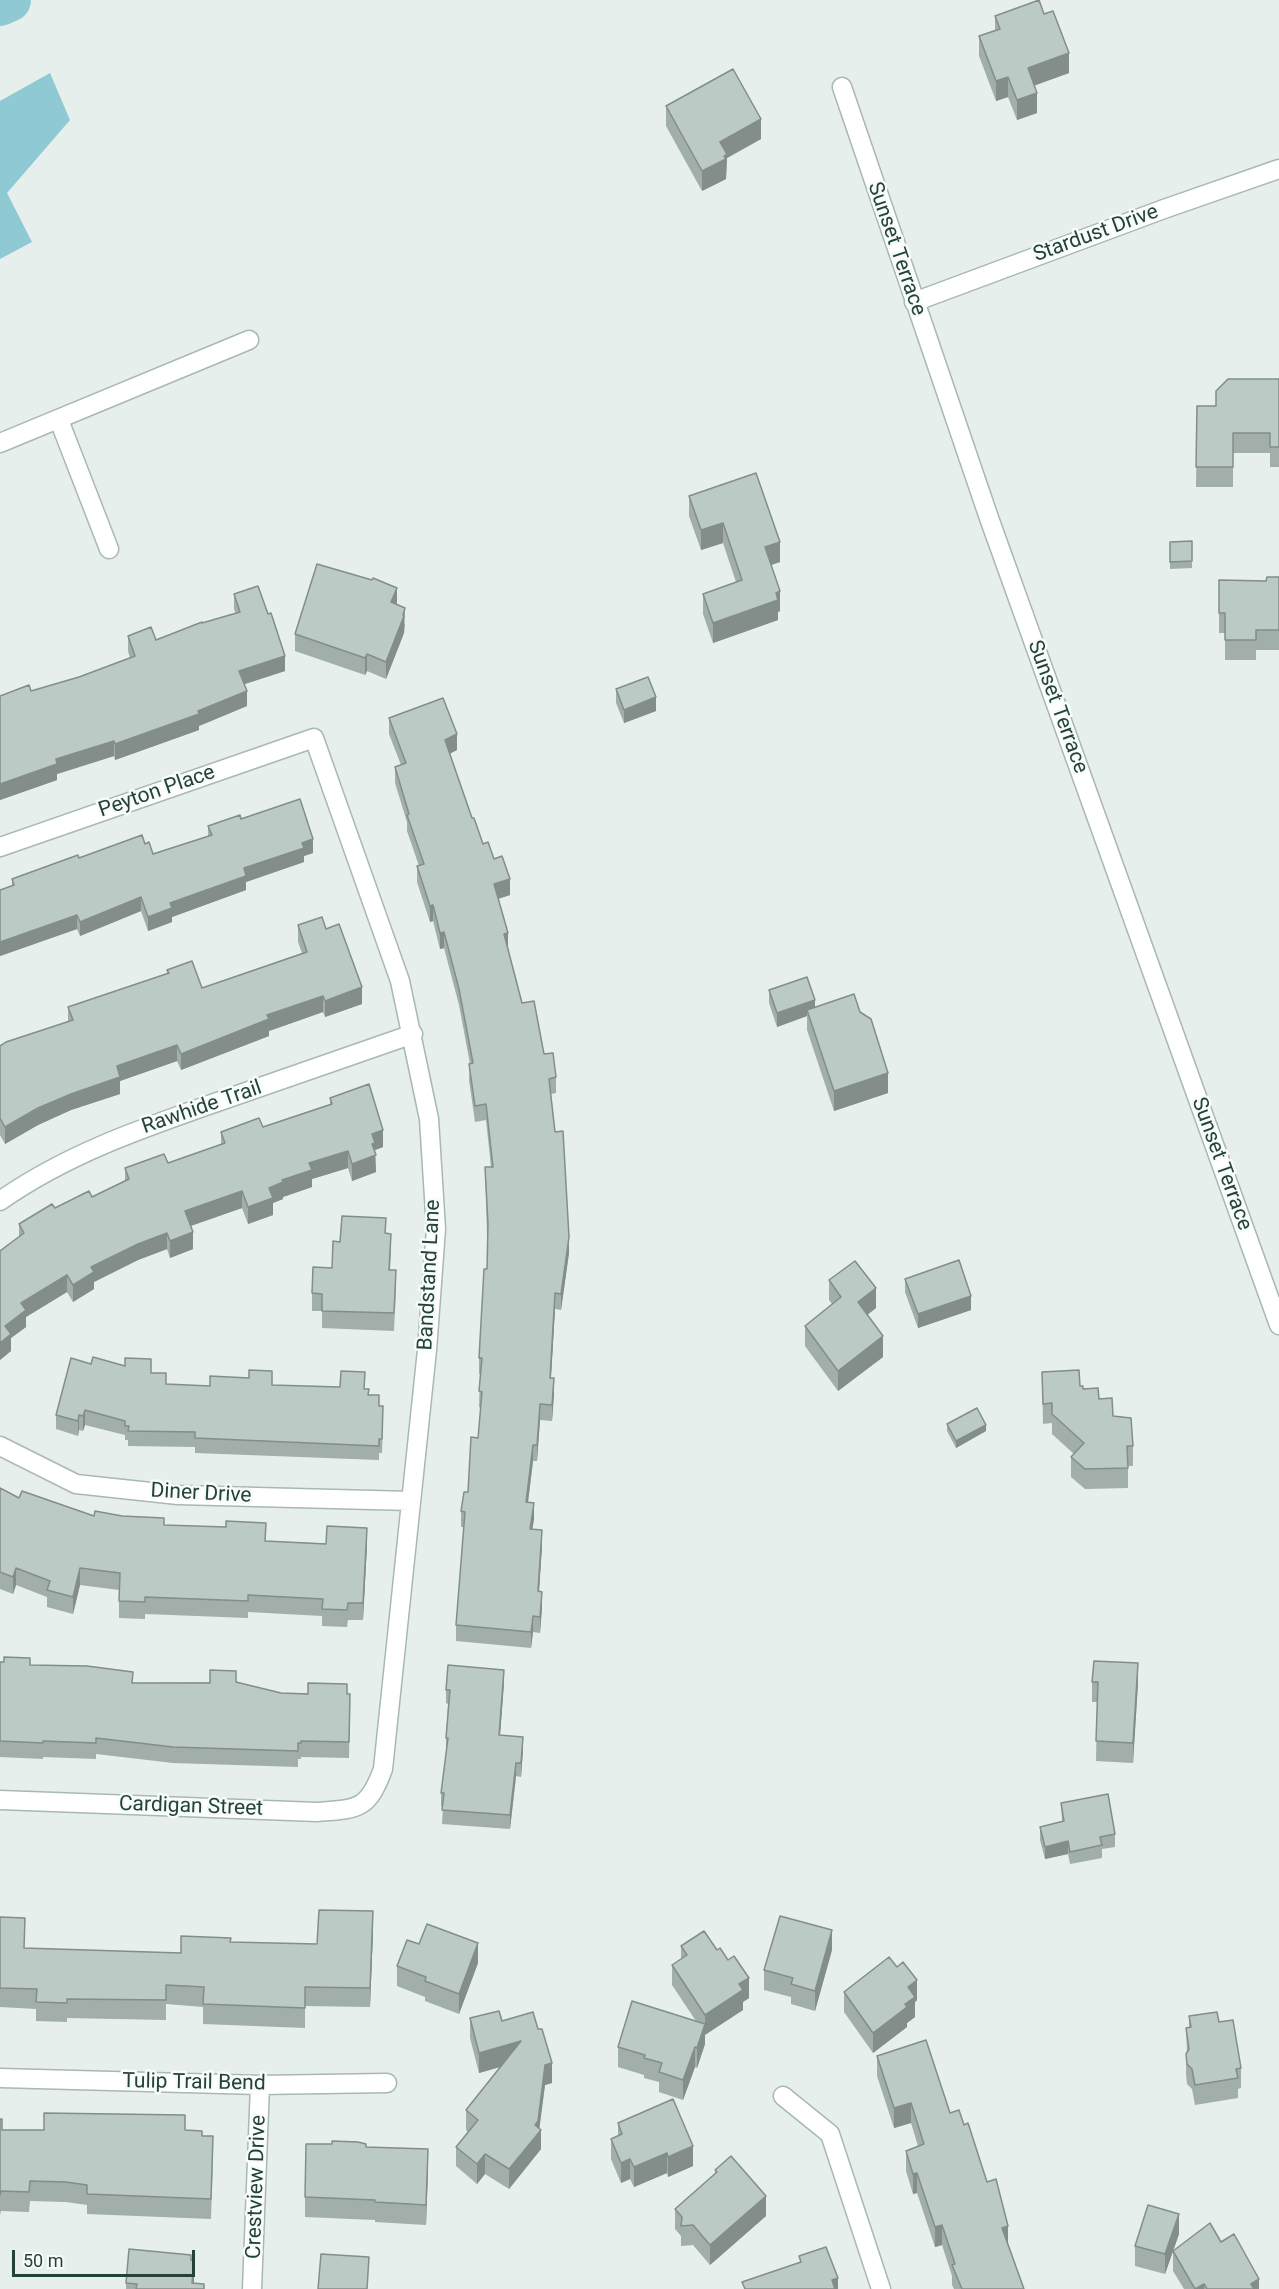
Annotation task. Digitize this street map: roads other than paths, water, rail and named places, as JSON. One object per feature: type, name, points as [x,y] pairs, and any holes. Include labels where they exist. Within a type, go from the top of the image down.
[{"type":"street","name":"Sunset Terrace","points":[[842,87],[997,540],[1279,1325]]},
{"type":"street","name":"Stardust Drive","points":[[914,302],[1279,169]]},
{"type":"street","points":[[0,443],[249,340]]},
{"type":"street","points":[[58,420],[109,549]]},
{"type":"street","name":"Peyton Place","points":[[0,847],[314,738]]},
{"type":"street","name":"Bandstand Lane","points":[[314,738],[400,981],[413,1034],[429,1119],[436,1229],[427,1350],[383,1769],[375,1791]]},
{"type":"street","name":"Rawhide Trail","points":[[0,1201],[18,1188],[87,1151],[142,1128],[413,1034]]},
{"type":"street","name":"Diner Drive","points":[[0,1446],[76,1484],[178,1495],[411,1501]]},
{"type":"street","name":"Cardigan Street","points":[[0,1800],[317,1812],[354,1809],[375,1791]]},
{"type":"street","name":"Tulip Trail Bend","points":[[0,2078],[260,2085],[387,2083]]},
{"type":"street","name":"Crestview Drive","points":[[252,2289],[260,2085]]},
{"type":"street","points":[[783,2096],[830,2134],[881,2289]]},
{"type":"water","points":[[50,73],[70,120],[7,193],[32,242],[0,259],[0,101]]},
{"type":"waterway","points":[[0,4],[9,0]]}]
